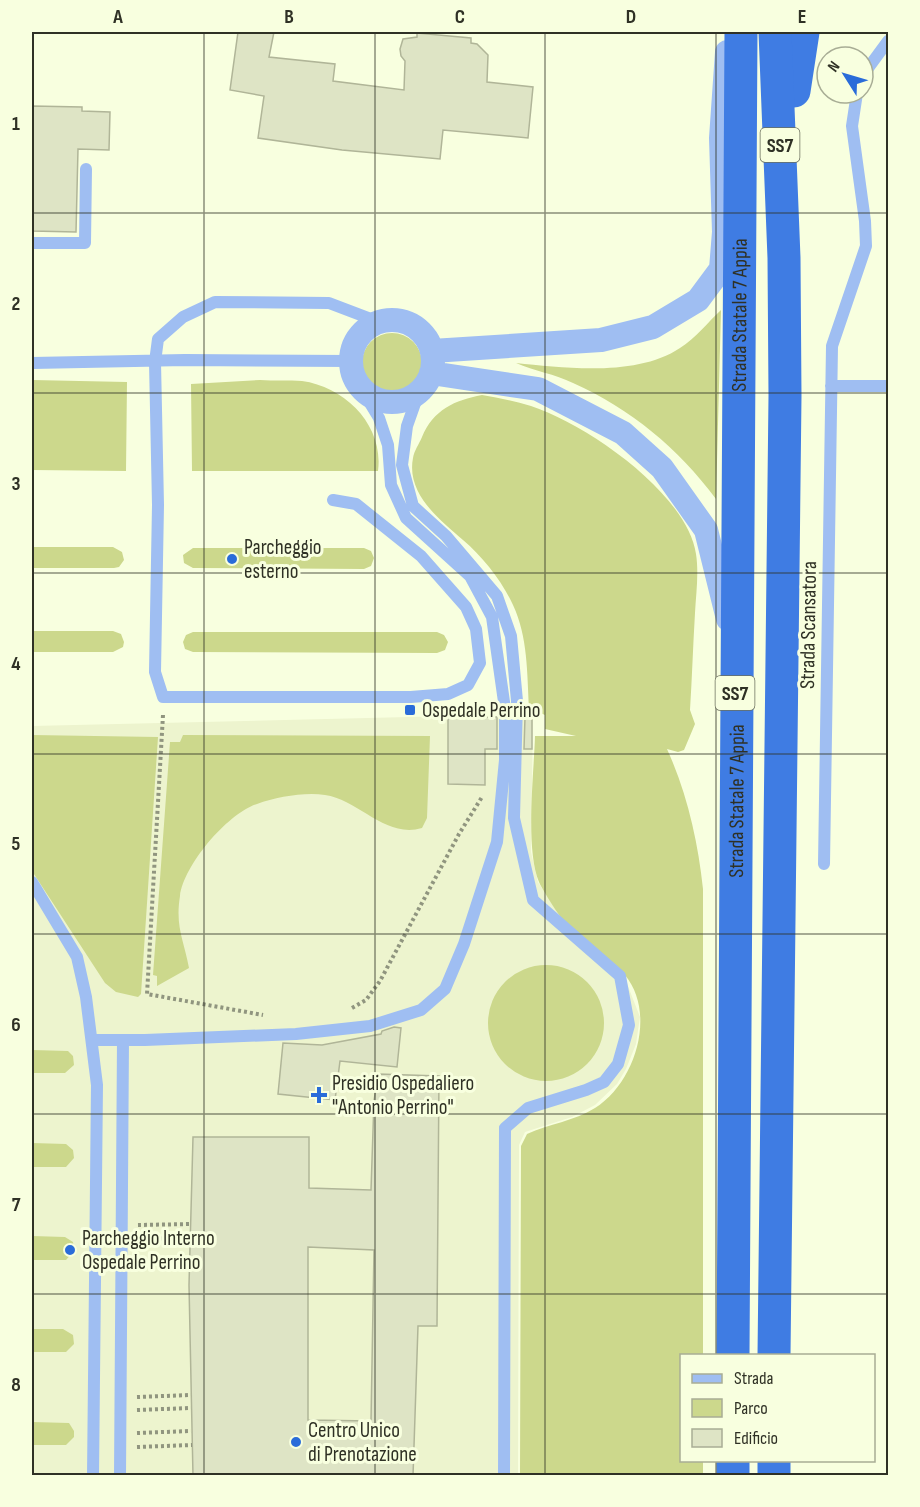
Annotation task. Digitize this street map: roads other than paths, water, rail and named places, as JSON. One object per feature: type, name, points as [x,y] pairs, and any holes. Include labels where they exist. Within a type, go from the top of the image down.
[{"type":"highway","name":"Strada Statale 7 Appia","points":[[733,1354],[735,650],[741,32]]},
{"type":"highway","name":"SS7","points":[[776,32],[784,258]]},
{"type":"highway","points":[[784,258],[793,97],[803,32]]},
{"type":"highway","name":"Strada Statale 7 Appia","points":[[774,1354],[785,419],[784,258]]},
{"type":"street","points":[[427,372],[601,340],[653,327],[698,300],[721,269],[724,232],[723,96],[729,38],[733,32]]},
{"type":"street","points":[[392,320],[417,329],[426,339],[427,372],[407,399],[380,401],[368,395],[359,386],[351,361],[359,338],[379,322],[392,320]]},
{"type":"street","points":[[427,372],[538,389],[623,433],[662,468],[706,530],[735,650]]},
{"type":"lane","points":[[875,59],[888,41]]},
{"type":"lane","name":"Strada Scansatora","points":[[824,864],[832,346],[866,246],[866,221],[852,126],[855,105]]},
{"type":"lane","points":[[32,243],[85,243],[86,169]]},
{"type":"lane","points":[[333,500],[356,504],[421,556],[466,607],[476,629],[480,663],[468,685],[448,694],[411,697],[164,698],[155,672],[158,504],[155,362],[158,339],[183,317],[215,302],[329,303],[379,322]]},
{"type":"lane","points":[[32,363],[351,361]]},
{"type":"lane","points":[[427,372],[407,426],[402,465],[413,506],[446,536],[497,596],[511,636],[517,701],[514,818],[533,900],[620,976],[629,1025],[618,1064],[604,1082],[528,1108],[505,1128],[504,1476]]},
{"type":"lane","points":[[92,1040],[296,1034],[370,1026],[421,1010],[445,989],[486,882],[498,842],[505,760],[506,709],[492,617],[470,576],[406,518],[391,484],[388,445],[379,418],[359,386]]},
{"type":"lane","points":[[831,386],[888,386]]},
{"type":"lane","points":[[32,882],[77,957],[98,1085],[93,1476]]},
{"type":"lane","points":[[120,1476],[123,1040]]},
{"type":"place","name":"Parcheggio esterno","points":[[232,559]]},
{"type":"place","name":"Ospedale Perrino","points":[[410,710]]},
{"type":"place","name":"Presidio Ospedaliero \"Antonio Perrino\"","points":[[319,1095]]},
{"type":"place","name":"Parcheggio Interno Ospedale Perrino","points":[[70,1250]]},
{"type":"place","name":"Centro Unico di Prenotazione","points":[[296,1442]]}]
